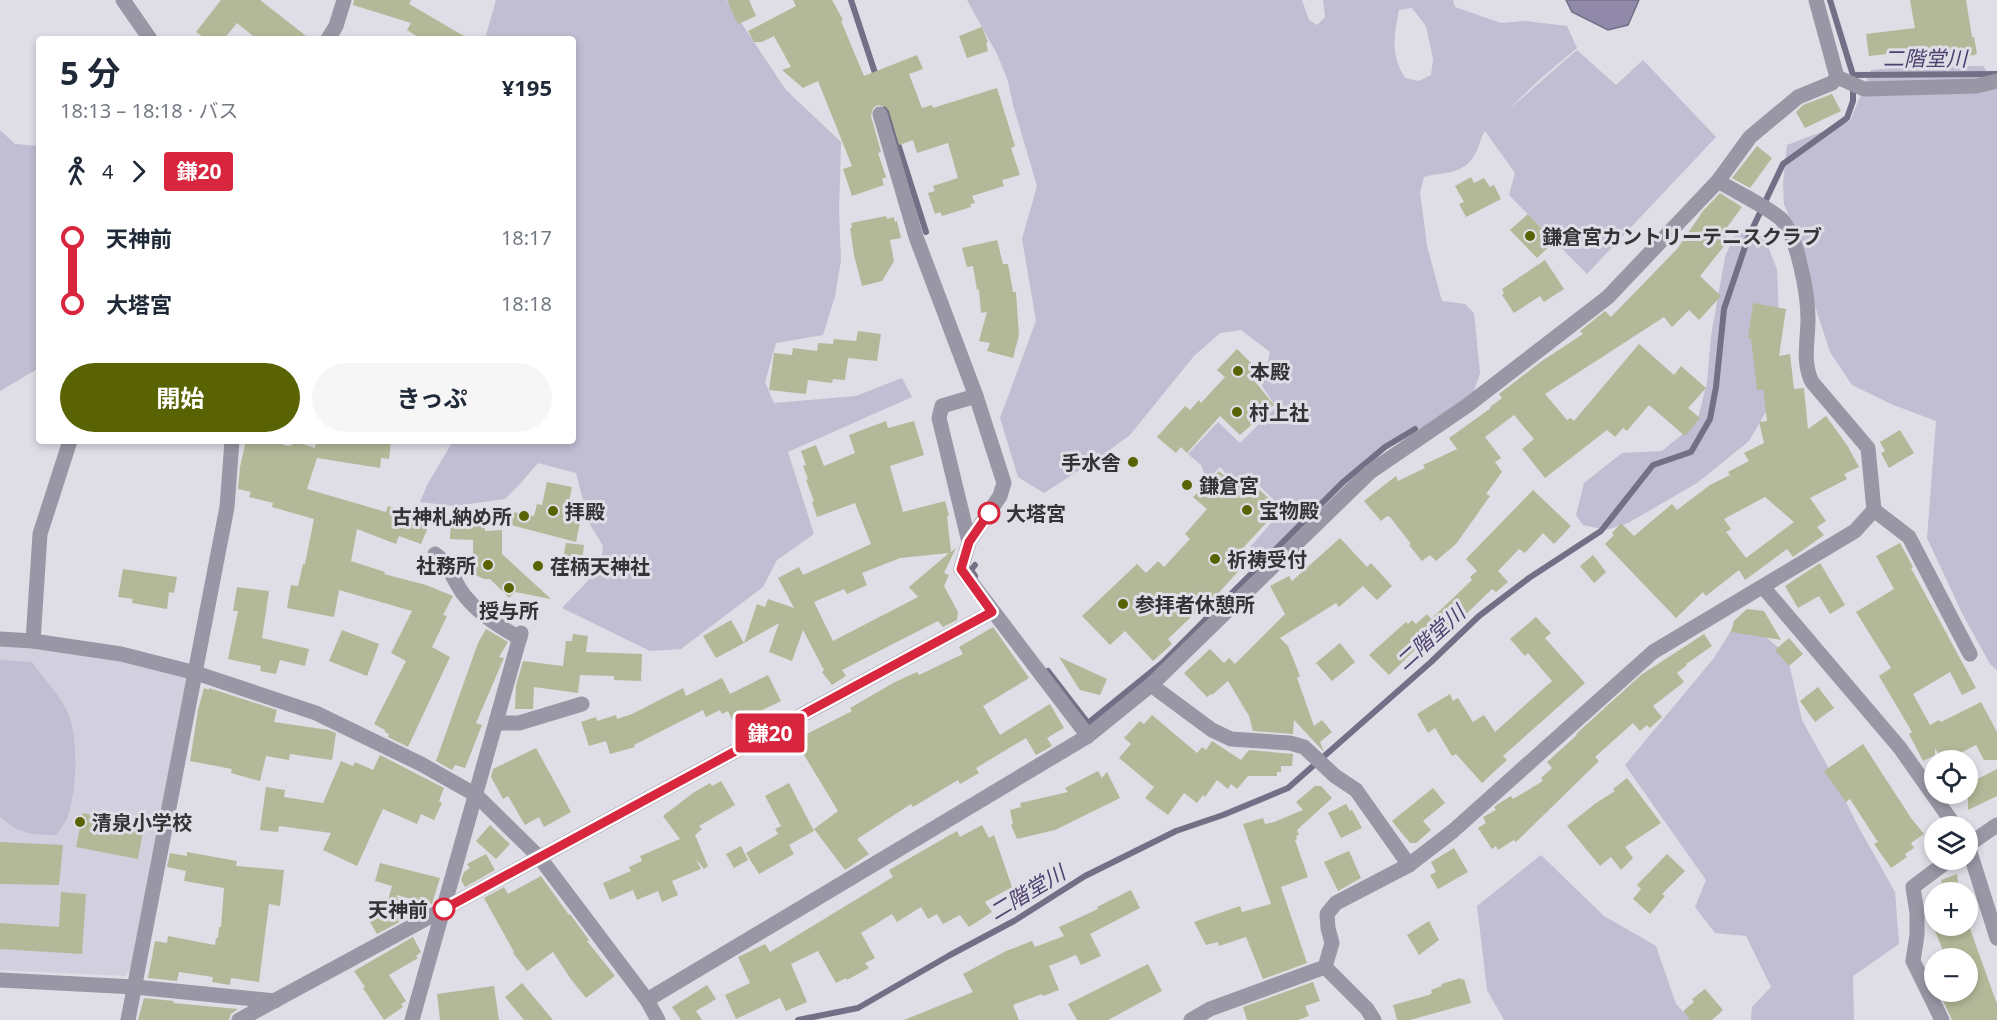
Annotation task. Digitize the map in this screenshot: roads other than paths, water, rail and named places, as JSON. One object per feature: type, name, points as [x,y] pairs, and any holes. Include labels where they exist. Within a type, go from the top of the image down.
[{"type":"street","points":[[123,0],[148,36]]},
{"type":"street","points":[[330,36],[336,26],[344,0]]},
{"type":"street","points":[[1816,0],[1837,77]]},
{"type":"street","points":[[1837,77],[1864,89],[1976,86],[1997,81]]},
{"type":"street","points":[[647,1000],[1089,736],[1151,685],[1370,472],[1468,405],[1608,297],[1718,181],[1750,137],[1798,97],[1832,83],[1837,77]]},
{"type":"street","points":[[880,114],[916,237],[976,396],[1004,483],[1000,496],[969,542],[961,569],[1089,736]]},
{"type":"street","points":[[1718,181],[1779,218],[1788,228],[1801,267],[1806,292],[1807,374],[1868,448],[1874,510],[1909,537],[1970,654]]},
{"type":"street","points":[[969,542],[939,418],[942,406],[976,396]]},
{"type":"street","points":[[33,641],[40,534],[69,444]]},
{"type":"street","points":[[129,1020],[227,507],[232,444]]},
{"type":"street","points":[[1325,967],[1332,943],[1327,914],[1336,903],[1409,865],[1454,831],[1653,652],[1855,531],[1874,510]]},
{"type":"street","points":[[412,1020],[520,635],[496,625],[480,612],[464,595],[443,559],[435,554]]},
{"type":"street","points":[[1763,587],[1900,748],[1948,816]]},
{"type":"street","points":[[239,1020],[992,612]]},
{"type":"street","points":[[0,639],[33,641],[121,654],[196,673],[316,713],[405,755],[476,795],[540,858],[647,1000],[658,1020]]},
{"type":"street","points":[[1151,685],[1212,730],[1231,740],[1290,743],[1304,747],[1335,776],[1356,790],[1409,865]]},
{"type":"street","points":[[496,723],[519,723],[582,704]]},
{"type":"street","points":[[1978,839],[1997,825]]},
{"type":"street","points":[[1935,870],[1912,887],[1917,913],[1917,935],[1913,961],[1942,1020]]},
{"type":"street","points":[[1976,870],[1997,938]]},
{"type":"street","points":[[1191,1020],[1210,1009],[1325,967]]},
{"type":"street","points":[[1325,967],[1374,1020]]},
{"type":"street","points":[[0,980],[135,987],[275,1001]]},
{"type":"waterway","points":[[851,0],[877,79]]},
{"type":"waterway","name":"二階堂川","points":[[798,1020],[858,1008],[1014,921],[1085,876],[1176,831],[1223,815],[1288,788],[1431,662],[1479,616],[1529,578],[1601,531],[1653,465],[1691,452],[1710,419],[1716,387],[1724,309],[1748,238],[1783,164],[1847,118],[1853,101],[1853,75],[1830,0]]},
{"type":"waterway","name":"二階堂川","points":[[1853,75],[1996,74]]},
{"type":"waterway","points":[[884,100],[926,232]]},
{"type":"waterway","points":[[1048,671],[1088,723],[1162,663],[1343,482],[1385,447],[1415,429]]},
{"type":"waterway","points":[[975,565],[971,570],[975,576]]},
{"type":"place","name":"鎌倉宮カントリーテニスクラブ","points":[[1530,236]]},
{"type":"place","name":"本殿","points":[[1238,371]]},
{"type":"place","name":"村上社","points":[[1237,412]]},
{"type":"place","name":"手水舎","points":[[1133,462]]},
{"type":"place","name":"鎌倉宮","points":[[1187,485]]},
{"type":"place","name":"宝物殿","points":[[1247,510]]},
{"type":"place","name":"拝殿","points":[[553,511]]},
{"type":"place","name":"大塔宮","points":[[989,513]]},
{"type":"place","name":"古神札納め所","points":[[524,516]]},
{"type":"place","name":"祈祷受付","points":[[1215,559]]},
{"type":"place","name":"社務所","points":[[488,565]]},
{"type":"place","name":"荏柄天神社","points":[[538,566]]},
{"type":"place","name":"授与所","points":[[509,588]]},
{"type":"place","name":"参拝者休憩所","points":[[1123,604]]},
{"type":"place","name":"清泉小学校","points":[[80,822]]},
{"type":"place","name":"天神前","points":[[444,909]]}]
